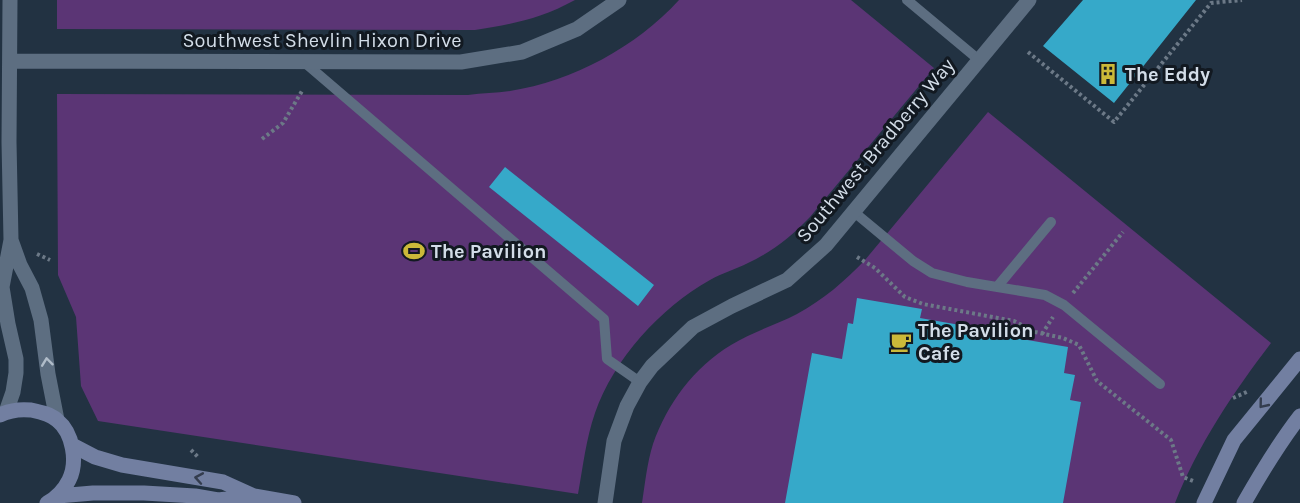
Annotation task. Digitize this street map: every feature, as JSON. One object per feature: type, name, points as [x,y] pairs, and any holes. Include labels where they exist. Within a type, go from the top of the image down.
[{"type":"street","points":[[3,414],[13,392],[16,374],[16,359],[2,287],[10,240],[10,0]]},
{"type":"street","name":"Southwest Shevlin Hixon Drive","points":[[10,61],[461,62],[522,52],[578,28],[619,0]]},
{"type":"street","name":"Southwest Bradberry Way","points":[[605,503],[614,441],[627,406],[652,366],[693,327],[787,280],[826,245],[1029,0]]},
{"type":"street","points":[[10,240],[32,288],[41,320],[57,420]]},
{"type":"street","points":[[1204,503],[1234,440],[1300,359]]},
{"type":"street","points":[[3,414],[23,409],[42,412],[57,420],[66,431],[72,445],[73,464],[69,480],[50,501]]},
{"type":"street","points":[[1244,503],[1300,416]]},
{"type":"street","points":[[72,445],[95,457],[122,465],[223,482],[254,496],[294,503]]},
{"type":"street","points":[[50,501],[93,493],[144,493],[195,496],[218,500],[254,496]]},
{"type":"lane","points":[[907,0],[979,60]]},
{"type":"lane","points":[[304,62],[604,319],[607,359],[640,382]]},
{"type":"lane","points":[[854,212],[913,261],[932,273],[967,282],[1045,296],[1064,304],[1160,384]]},
{"type":"lane","points":[[996,287],[1051,222]]},
{"type":"path","points":[[1028,52],[1114,122],[1211,3],[1242,0]]},
{"type":"path","points":[[262,139],[284,123],[302,91]]},
{"type":"path","points":[[1042,334],[1123,232]]},
{"type":"path","points":[[858,257],[875,268],[905,297],[923,304],[1014,321],[1035,333],[1063,338],[1079,345],[1097,381],[1171,440],[1183,477],[1193,482]]},
{"type":"shaded area","points":[[57,0],[575,0],[526,20],[475,30],[57,29]]},
{"type":"shaded area","name":"The Pavilion","points":[[679,0],[851,0],[934,68],[796,231],[765,254],[691,292],[657,320],[641,337],[614,373],[603,393],[587,443],[578,494],[98,421],[81,386],[76,317],[58,275],[57,94],[468,95],[510,91],[557,79],[602,59],[643,33]]},
{"type":"shaded area","points":[[988,112],[1271,343],[1205,440],[1175,503],[642,503],[649,459],[659,429],[674,401],[694,375],[731,345],[797,314],[842,283],[865,260]]},
{"type":"building","name":"The Eddy","points":[[1083,0],[1196,0],[1114,103],[1043,46]]},
{"type":"building","points":[[505,167],[654,285],[638,306],[489,187]]},
{"type":"building","points":[[857,298],[922,309],[920,318],[983,329],[982,332],[1068,347],[1064,373],[1075,375],[1070,400],[1081,402],[1063,503],[785,503],[812,353],[842,359],[848,323],[853,324]]},
{"type":"place","name":"The Eddy","points":[[1108,74]]},
{"type":"place","name":"The Pavilion","points":[[414,251]]},
{"type":"place","name":"The Pavilion Cafe","points":[[901,342]]}]
